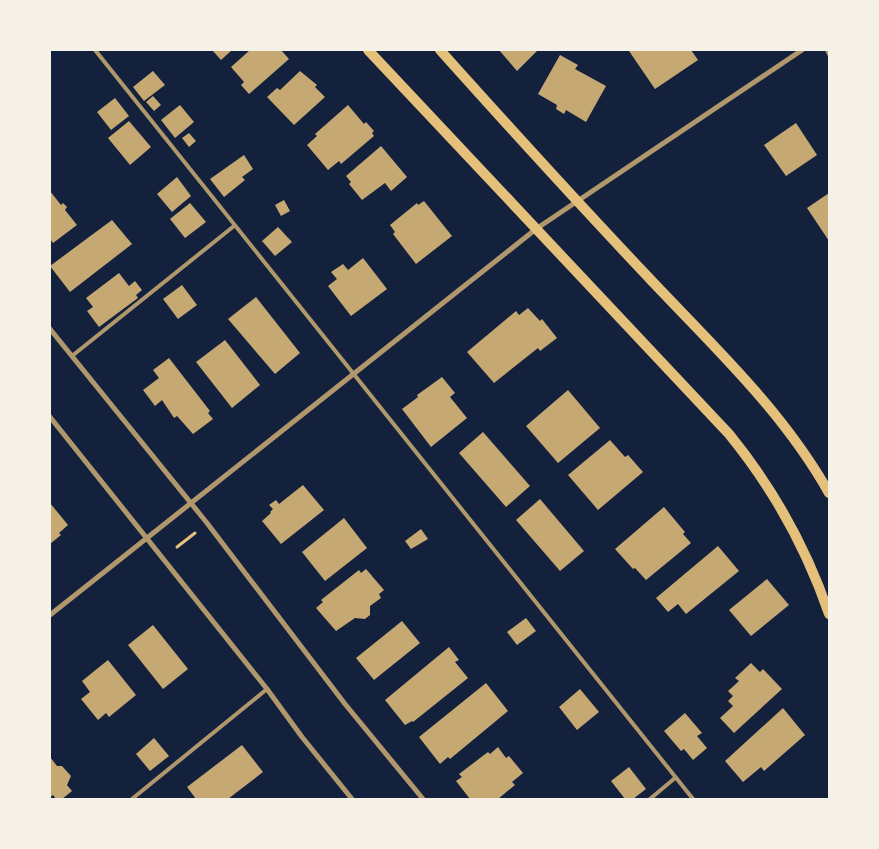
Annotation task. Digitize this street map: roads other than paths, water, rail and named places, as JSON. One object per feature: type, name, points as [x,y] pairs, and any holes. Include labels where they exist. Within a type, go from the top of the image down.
[{"type":"main road","points":[[368,50],[742,450],[778,502],[795,532],[829,614]]},
{"type":"main road","points":[[440,50],[576,201],[767,403],[803,452],[829,494]]},
{"type":"street","points":[[50,615],[536,229],[802,50]]},
{"type":"street","points":[[50,329],[190,503],[345,704],[423,799]]},
{"type":"street","points":[[50,417],[267,688],[302,737],[352,799]]},
{"type":"lane","points":[[95,50],[693,799]]},
{"type":"lane","points":[[827,50],[829,54]]},
{"type":"lane","points":[[72,356],[234,226]]},
{"type":"lane","points":[[132,799],[267,688]]},
{"type":"lane","points":[[650,799],[675,778]]}]
